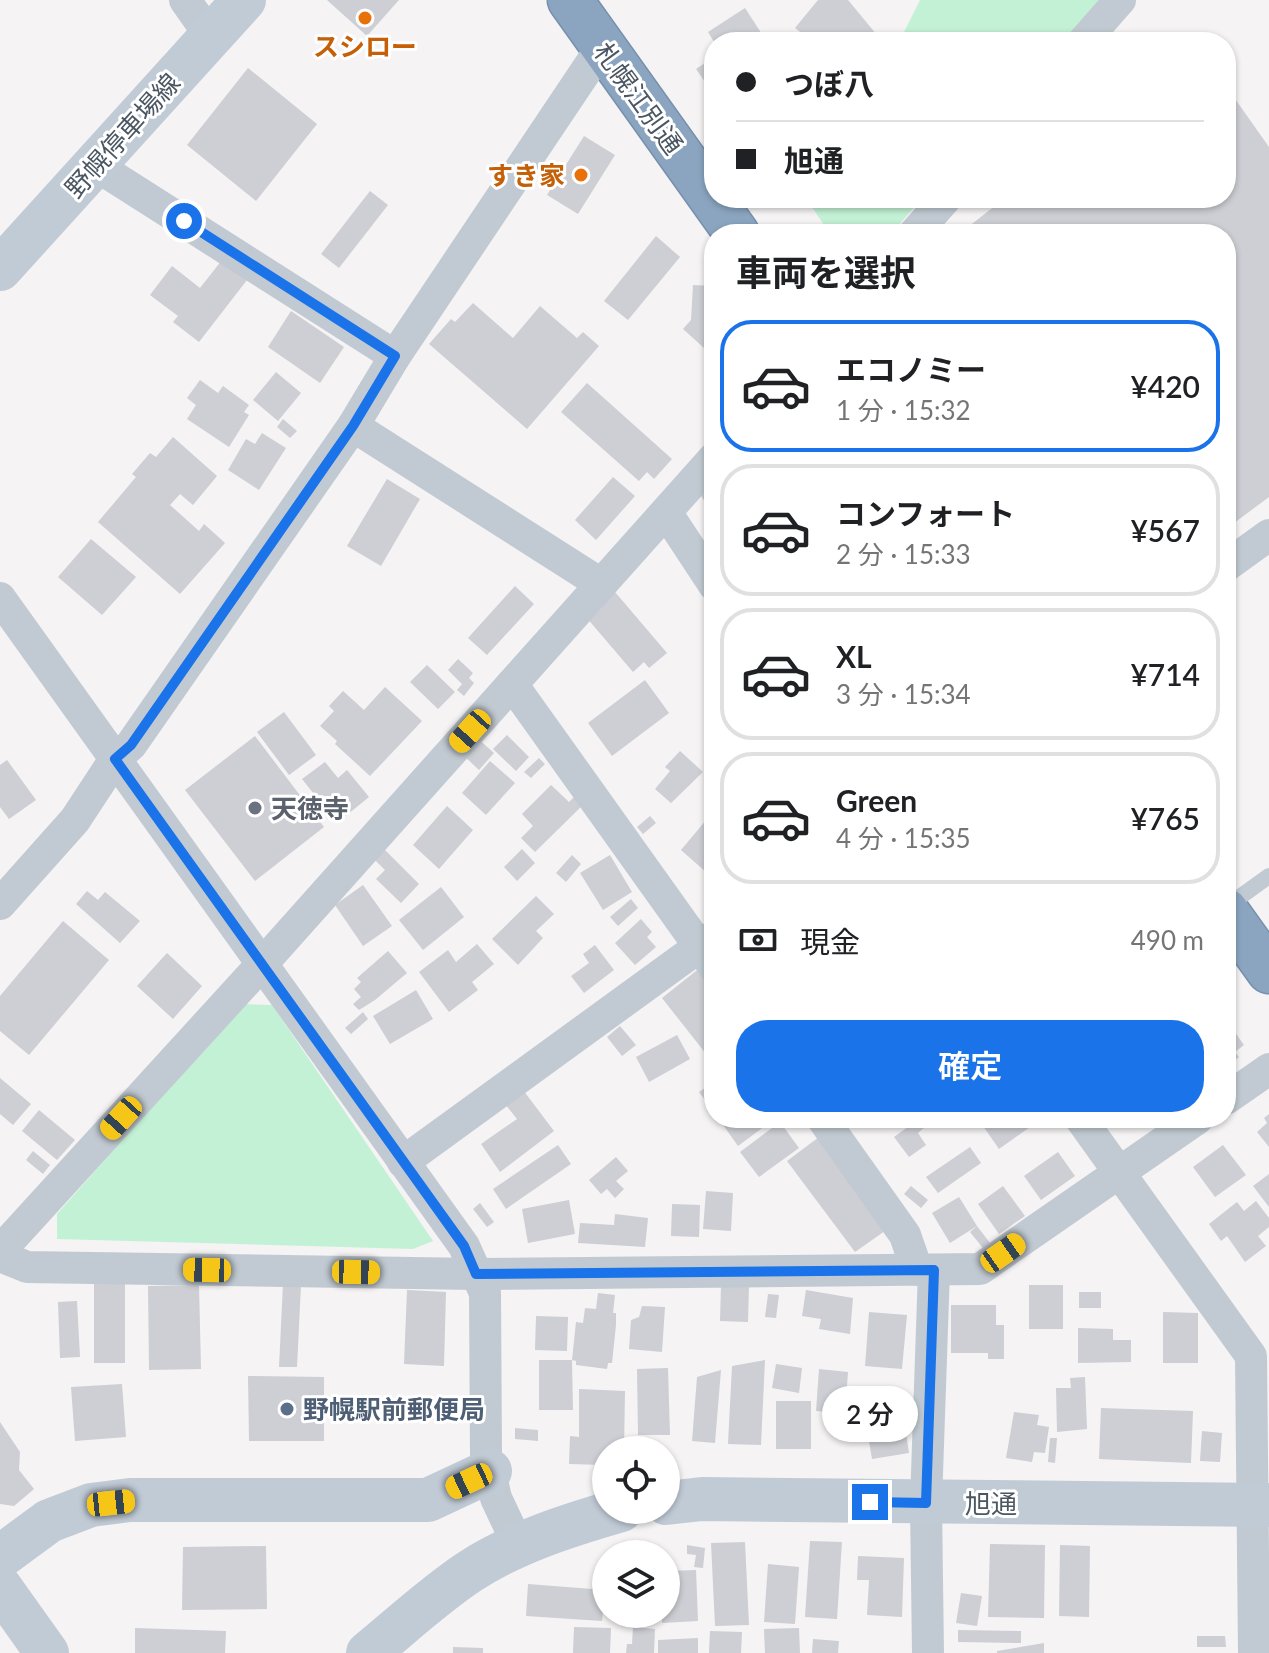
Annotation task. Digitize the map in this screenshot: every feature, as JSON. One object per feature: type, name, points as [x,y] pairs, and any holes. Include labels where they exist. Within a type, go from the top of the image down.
[{"type":"highway","name":"札幌江別通","points":[[570,0],[704,188]]},
{"type":"highway","points":[[1236,923],[1269,971]]},
{"type":"street","points":[[185,0],[211,37]]},
{"type":"street","name":"野幌停車場線","points":[[0,269],[244,0]]},
{"type":"street","points":[[1092,32],[1120,0]]},
{"type":"street","points":[[0,904],[75,820],[115,759],[131,745],[353,426],[395,356],[602,47]]},
{"type":"street","points":[[95,165],[395,356]]},
{"type":"street","points":[[923,224],[937,208]]},
{"type":"street","points":[[353,426],[601,584]]},
{"type":"street","points":[[704,469],[0,1254],[27,1267],[476,1274],[980,1269],[1183,1128]]},
{"type":"street","points":[[666,512],[704,570]]},
{"type":"street","points":[[1236,559],[1269,535]]},
{"type":"street","points":[[0,598],[464,1246],[485,1293],[486,1455],[496,1498],[518,1545]]},
{"type":"street","points":[[512,684],[704,943]]},
{"type":"street","points":[[403,1162],[704,953]]},
{"type":"street","points":[[1236,1092],[1269,1069]]},
{"type":"street","points":[[829,1128],[905,1235],[925,1270],[928,1653]]},
{"type":"street","points":[[1087,1128],[1251,1356],[1261,1505],[1254,1653]]},
{"type":"street","points":[[0,1557],[49,1521],[91,1505],[130,1500],[428,1500],[490,1471]]},
{"type":"street","name":"旭通","points":[[680,1501],[702,1499],[1261,1505]]},
{"type":"street","points":[[368,1653],[469,1572],[518,1545],[592,1519]]},
{"type":"street","points":[[0,1587],[47,1653]]},
{"type":"lane","points":[[1236,901],[1269,876]]},
{"type":"green space","points":[[920,0],[1101,0],[1071,32],[904,32]]},
{"type":"green space","points":[[813,208],[913,208],[900,224],[823,224]]},
{"type":"green space","points":[[243,1004],[272,1005],[433,1241],[413,1249],[57,1239],[57,1214]]},
{"type":"building","name":"スシロー","points":[[327,0],[399,0],[367,36]]},
{"type":"building","points":[[818,0],[848,0],[875,32],[800,32],[795,28]]},
{"type":"building","points":[[745,8],[761,32],[708,32]]},
{"type":"building","points":[[704,64],[704,81],[696,69]]},
{"type":"building","points":[[248,68],[317,124],[256,201],[187,145]]},
{"type":"building","points":[[1236,100],[1269,147],[1269,497],[1236,522],[1236,224],[972,224],[992,208],[1236,208]]},
{"type":"building","name":"すき家","points":[[584,136],[615,155],[578,214],[547,195]]},
{"type":"building","points":[[370,191],[388,205],[339,268],[321,254]]},
{"type":"building","points":[[656,236],[680,257],[628,320],[604,301]]},
{"type":"building","points":[[222,260],[247,280],[199,342],[173,322],[178,316],[150,295],[172,266],[200,288]]},
{"type":"building","points":[[693,285],[704,286],[704,348],[683,329],[691,320]]},
{"type":"building","points":[[473,303],[513,338],[540,306],[577,338],[583,332],[599,346],[527,429],[429,344],[451,319],[455,322]]},
{"type":"building","points":[[291,311],[344,347],[320,383],[268,347]]},
{"type":"building","points":[[276,372],[301,393],[278,421],[253,400]]},
{"type":"building","points":[[200,380],[218,393],[223,386],[249,405],[244,412],[249,415],[229,447],[187,419],[196,405],[187,398]]},
{"type":"building","points":[[587,383],[672,459],[654,479],[647,472],[639,481],[561,412]]},
{"type":"building","points":[[283,419],[297,431],[290,438],[277,427]]},
{"type":"building","points":[[262,433],[286,448],[259,490],[228,470],[246,439],[255,444]]},
{"type":"building","points":[[173,437],[217,476],[193,505],[180,494],[170,505],[199,531],[204,524],[225,543],[180,594],[98,522],[136,477],[132,474],[150,453],[156,457]]},
{"type":"building","points":[[613,477],[635,496],[596,540],[575,520]]},
{"type":"building","points":[[387,479],[420,499],[381,566],[347,546]]},
{"type":"building","points":[[704,484],[704,500],[698,491]]},
{"type":"building","points":[[91,539],[136,577],[102,615],[58,577]]},
{"type":"building","points":[[515,586],[534,604],[487,655],[468,638]]},
{"type":"building","points":[[615,592],[667,653],[649,668],[644,662],[633,672],[586,617]]},
{"type":"building","points":[[458,659],[473,673],[469,678],[474,683],[464,696],[457,690],[462,684],[448,670]]},
{"type":"building","points":[[427,665],[455,692],[438,709],[410,682]]},
{"type":"building","points":[[645,680],[669,713],[612,756],[588,723]]},
{"type":"building","points":[[385,687],[422,721],[370,776],[320,726],[334,711],[329,706],[343,691],[364,710]]},
{"type":"building","points":[[284,712],[316,755],[289,775],[257,732]]},
{"type":"building","points":[[507,735],[529,757],[516,771],[493,749]]},
{"type":"building","name":"天徳寺","points":[[255,736],[324,827],[255,881],[185,790]]},
{"type":"building","points":[[476,737],[494,753],[479,770],[462,754]]},
{"type":"building","points":[[680,751],[703,772],[671,803],[655,789],[670,771],[665,767]]},
{"type":"building","points":[[539,758],[545,764],[531,778],[524,772]]},
{"type":"building","points":[[7,760],[36,800],[9,819],[0,807],[0,765]]},
{"type":"building","points":[[490,761],[515,783],[486,815],[462,793]]},
{"type":"building","points":[[325,762],[338,778],[347,770],[369,797],[337,823],[302,779]]},
{"type":"building","points":[[551,785],[569,802],[579,792],[587,801],[535,852],[521,838],[533,826],[522,814]]},
{"type":"building","points":[[447,806],[473,830],[439,869],[413,845]]},
{"type":"building","points":[[650,816],[656,823],[643,834],[637,827]]},
{"type":"building","points":[[704,823],[704,870],[681,850]]},
{"type":"building","points":[[522,849],[535,863],[517,881],[504,867]]},
{"type":"building","points":[[385,850],[419,884],[401,903],[376,879],[385,870],[375,860]]},
{"type":"building","points":[[572,855],[581,864],[566,882],[556,873]]},
{"type":"building","points":[[610,855],[632,892],[603,910],[580,873]]},
{"type":"building","points":[[363,885],[392,926],[363,946],[335,905]]},
{"type":"building","points":[[441,887],[464,917],[423,950],[399,920]]},
{"type":"building","points":[[87,891],[98,900],[105,892],[140,921],[120,943],[76,904]]},
{"type":"building","points":[[536,896],[554,914],[536,931],[543,938],[518,965],[492,939]]},
{"type":"building","points":[[631,899],[638,908],[618,926],[610,917]]},
{"type":"building","points":[[641,919],[652,932],[647,937],[656,947],[635,965],[615,943]]},
{"type":"building","points":[[63,921],[109,960],[29,1055],[0,1031],[0,996]]},
{"type":"building","points":[[477,944],[494,964],[472,982],[478,990],[449,1012],[419,972],[448,950],[456,962]]},
{"type":"building","points":[[595,945],[614,970],[584,993],[571,976],[589,963],[583,954]]},
{"type":"building","points":[[388,951],[407,973],[359,1010],[353,1004],[361,997],[354,989],[361,982],[357,978]]},
{"type":"building","points":[[167,953],[202,986],[173,1019],[137,986]]},
{"type":"building","points":[[701,967],[704,971],[704,1051],[662,998]]},
{"type":"building","points":[[416,990],[433,1019],[390,1044],[373,1016]]},
{"type":"building","points":[[363,1012],[368,1019],[351,1034],[345,1028]]},
{"type":"building","points":[[620,1026],[636,1045],[622,1056],[607,1037]]},
{"type":"building","points":[[1236,1034],[1244,1045],[1236,1051]]},
{"type":"building","points":[[677,1035],[690,1059],[649,1082],[636,1057]]},
{"type":"building","points":[[0,1078],[31,1104],[13,1125],[0,1114]]},
{"type":"building","points":[[523,1090],[554,1131],[500,1172],[481,1144],[517,1119],[505,1104]]},
{"type":"building","points":[[39,1110],[75,1140],[57,1160],[22,1131]]},
{"type":"building","points":[[1269,1114],[1269,1147],[1257,1132],[1267,1123],[1264,1118]]},
{"type":"building","points":[[725,1128],[762,1128],[738,1146]]},
{"type":"building","points":[[772,1128],[784,1128],[799,1148],[759,1177],[740,1152]]},
{"type":"building","points":[[906,1128],[924,1128],[918,1133],[926,1145],[909,1157],[894,1137]]},
{"type":"building","points":[[984,1128],[1029,1128],[999,1149]]},
{"type":"building","points":[[823,1134],[892,1226],[855,1252],[787,1161]]},
{"type":"building","points":[[558,1145],[571,1164],[506,1209],[493,1189]]},
{"type":"building","points":[[1223,1145],[1246,1175],[1215,1197],[1193,1167]]},
{"type":"building","points":[[970,1147],[981,1163],[938,1193],[926,1177]]},
{"type":"building","points":[[33,1151],[50,1165],[43,1174],[26,1160]]},
{"type":"building","points":[[1058,1152],[1075,1176],[1041,1200],[1024,1176]]},
{"type":"building","points":[[616,1157],[628,1171],[616,1181],[624,1189],[615,1198],[607,1189],[601,1194],[589,1180]]},
{"type":"building","points":[[1269,1174],[1269,1207],[1253,1186]]},
{"type":"building","points":[[911,1186],[928,1200],[921,1208],[904,1194]]},
{"type":"building","points":[[1003,1186],[1025,1216],[999,1234],[978,1204]]},
{"type":"building","points":[[706,1191],[733,1193],[731,1231],[703,1229]]},
{"type":"building","points":[[959,1197],[977,1226],[950,1243],[932,1213]]},
{"type":"building","points":[[569,1200],[575,1234],[528,1243],[522,1209]]},
{"type":"building","points":[[1256,1201],[1269,1218],[1269,1227],[1258,1236],[1266,1246],[1245,1262],[1227,1236],[1221,1241],[1209,1224],[1237,1202],[1244,1211]]},
{"type":"building","points":[[480,1203],[494,1222],[487,1227],[473,1209]]},
{"type":"building","points":[[672,1204],[700,1205],[699,1237],[671,1236]]},
{"type":"building","points":[[615,1214],[648,1218],[645,1247],[578,1243],[580,1223],[614,1225]]},
{"type":"building","points":[[977,1226],[990,1243],[983,1248],[970,1232]]},
{"type":"building","points":[[94,1280],[125,1280],[125,1363],[94,1363]]},
{"type":"building","points":[[283,1284],[301,1285],[297,1367],[279,1367]]},
{"type":"building","points":[[199,1285],[201,1369],[149,1370],[148,1286]]},
{"type":"building","points":[[1029,1285],[1063,1285],[1063,1329],[1029,1329]]},
{"type":"building","points":[[721,1286],[749,1286],[748,1322],[720,1321]]},
{"type":"building","points":[[407,1290],[446,1292],[444,1366],[404,1364]]},
{"type":"building","points":[[806,1290],[853,1298],[850,1334],[819,1329],[821,1319],[802,1316]]},
{"type":"building","points":[[1079,1292],[1101,1292],[1101,1308],[1079,1308]]},
{"type":"building","points":[[598,1293],[615,1295],[612,1363],[608,1363],[607,1369],[576,1365],[576,1361],[572,1360],[576,1322],[583,1323],[585,1308],[596,1309]]},
{"type":"building","points":[[768,1294],[779,1295],[776,1318],[765,1317]]},
{"type":"building","points":[[77,1301],[80,1357],[60,1358],[58,1302]]},
{"type":"building","points":[[951,1305],[996,1305],[996,1325],[1004,1325],[1004,1359],[988,1359],[988,1353],[951,1353]]},
{"type":"building","points":[[642,1306],[665,1307],[662,1352],[629,1349],[631,1320],[639,1317]]},
{"type":"building","points":[[869,1312],[907,1315],[902,1369],[865,1366]]},
{"type":"building","points":[[1163,1312],[1198,1313],[1198,1363],[1163,1363]]},
{"type":"building","points":[[536,1316],[568,1317],[567,1351],[535,1350]]},
{"type":"building","points":[[1078,1328],[1113,1329],[1113,1340],[1131,1340],[1131,1362],[1078,1363]]},
{"type":"building","points":[[539,1360],[572,1360],[573,1410],[539,1410]]},
{"type":"building","points":[[765,1360],[761,1445],[728,1444],[732,1366]]},
{"type":"building","points":[[776,1364],[802,1368],[799,1393],[772,1388]]},
{"type":"building","points":[[668,1368],[670,1435],[638,1435],[637,1369]]},
{"type":"building","points":[[819,1369],[848,1372],[845,1413],[816,1411]]},
{"type":"building","points":[[721,1370],[715,1443],[692,1441],[697,1377]]},
{"type":"building","points":[[248,1376],[324,1377],[324,1441],[249,1441]]},
{"type":"building","points":[[1085,1377],[1087,1429],[1057,1432],[1056,1388],[1071,1388],[1070,1378]]},
{"type":"building","points":[[122,1384],[126,1437],[75,1441],[71,1387]]},
{"type":"building","points":[[579,1389],[625,1391],[624,1436],[592,1436],[592,1465],[569,1464],[570,1436],[579,1437]]},
{"type":"building","points":[[776,1401],[811,1401],[811,1449],[776,1449]]},
{"type":"building","points":[[1101,1408],[1193,1411],[1191,1463],[1099,1459]]},
{"type":"building","points":[[903,1412],[909,1453],[872,1459],[865,1418]]},
{"type":"building","points":[[1014,1412],[1039,1415],[1037,1425],[1049,1427],[1045,1453],[1034,1452],[1032,1462],[1006,1458]]},
{"type":"building","points":[[0,1422],[20,1452],[19,1470],[34,1489],[14,1506],[0,1504]]},
{"type":"building","points":[[515,1428],[538,1430],[538,1441],[515,1439]]},
{"type":"building","points":[[1202,1431],[1222,1433],[1220,1462],[1200,1461]]},
{"type":"building","points":[[1050,1438],[1057,1438],[1055,1463],[1048,1462]]},
{"type":"building","points":[[810,1541],[842,1542],[837,1619],[805,1617]]},
{"type":"building","points":[[745,1542],[749,1625],[715,1626],[711,1543]]},
{"type":"building","points":[[990,1544],[1045,1545],[1044,1618],[988,1617]]},
{"type":"building","points":[[687,1545],[705,1548],[703,1568],[694,1567],[696,1555],[687,1554]]},
{"type":"building","points":[[1060,1545],[1090,1546],[1089,1617],[1059,1616]]},
{"type":"building","points":[[266,1546],[267,1609],[182,1610],[183,1547]]},
{"type":"building","points":[[858,1556],[904,1558],[902,1617],[867,1615],[869,1580],[857,1580]]},
{"type":"building","points":[[768,1564],[799,1567],[795,1624],[764,1622]]},
{"type":"building","points":[[696,1570],[698,1621],[680,1622],[680,1571]]},
{"type":"building","points":[[528,1584],[592,1589],[592,1620],[526,1616]]},
{"type":"building","points":[[961,1593],[982,1596],[977,1626],[956,1623]]},
{"type":"building","points":[[574,1627],[611,1628],[610,1653],[573,1653]]},
{"type":"building","points":[[135,1628],[226,1631],[225,1653],[135,1653]]},
{"type":"building","points":[[633,1628],[655,1629],[654,1653],[626,1653],[627,1644],[632,1644]]},
{"type":"building","points":[[799,1628],[800,1653],[765,1653],[764,1629]]},
{"type":"building","points":[[958,1630],[1021,1631],[1021,1643],[958,1642]]},
{"type":"building","points":[[710,1631],[742,1632],[741,1653],[709,1653]]},
{"type":"building","points":[[1197,1636],[1225,1636],[1226,1647],[1197,1647]]},
{"type":"building","points":[[698,1638],[698,1653],[658,1653],[658,1640]]},
{"type":"building","points":[[813,1639],[839,1641],[838,1653],[812,1653]]},
{"type":"building","points":[[1044,1643],[1044,1653],[997,1653],[997,1651]]},
{"type":"building","points":[[453,1647],[483,1648],[483,1653],[453,1653]]},
{"type":"place","name":"スシロー","points":[[365,18]]},
{"type":"place","name":"すき家","points":[[581,175]]},
{"type":"place","name":"天徳寺","points":[[255,808]]},
{"type":"place","name":"野幌駅前郵便局","points":[[287,1409]]},
{"type":"route","points":[[184,221],[395,356],[336,451],[131,745],[115,759],[464,1246],[476,1274],[934,1270],[926,1503],[870,1502]]}]
